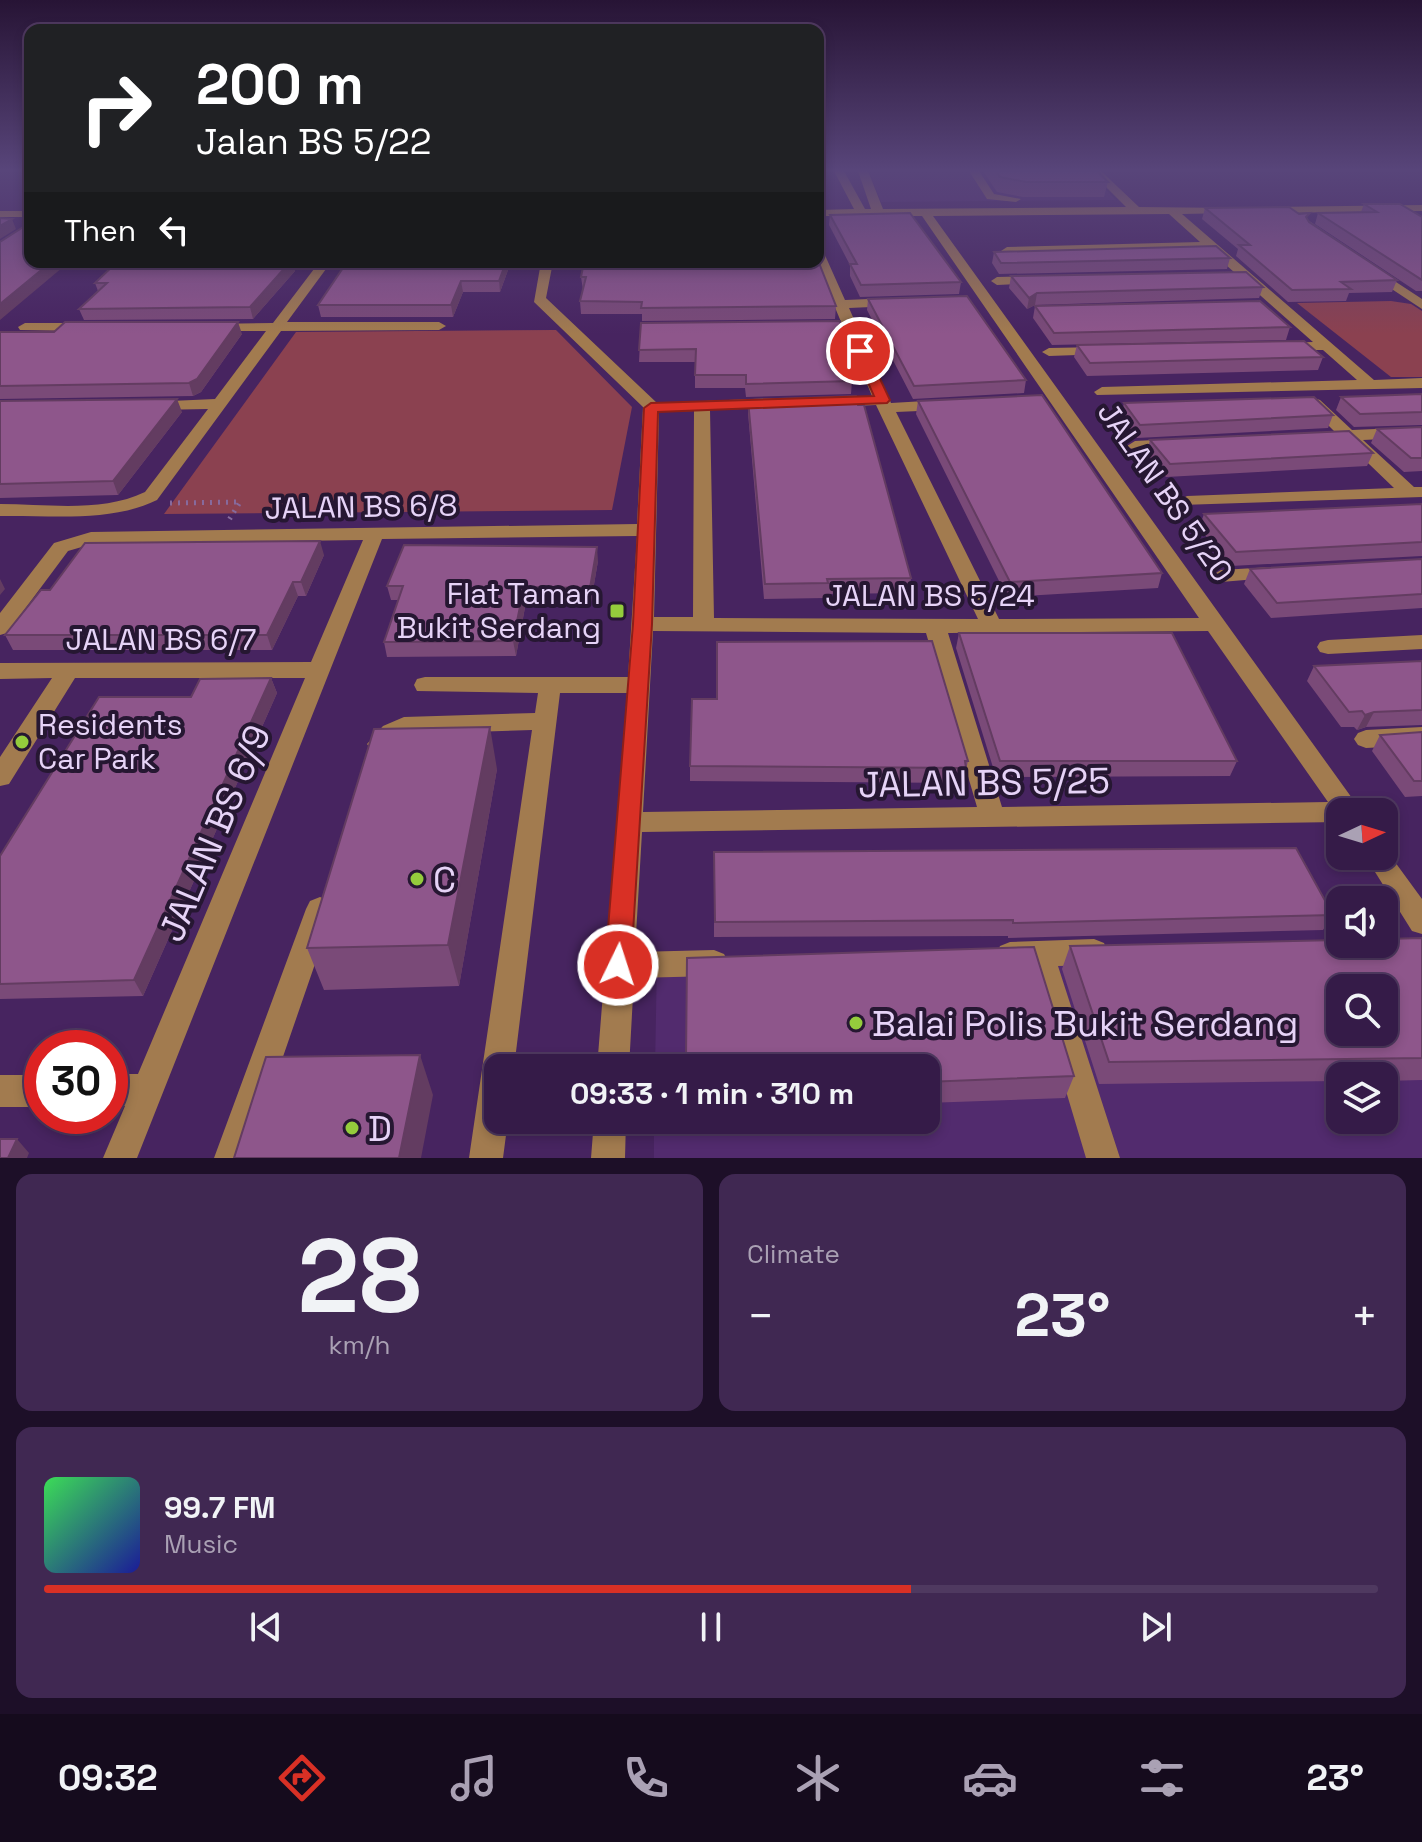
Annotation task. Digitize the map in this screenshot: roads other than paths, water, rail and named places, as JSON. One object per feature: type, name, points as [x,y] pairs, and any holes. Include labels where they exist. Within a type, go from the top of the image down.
[{"type":"street","name":"JALAN BS 5/20","points":[[933,225],[978,300],[1217,624],[1339,798]]},
{"type":"street","points":[[1188,225],[1370,384]]},
{"type":"street","points":[[1007,251],[1210,245]]},
{"type":"street","points":[[1360,262],[1422,305]]},
{"type":"street","points":[[0,510],[117,508],[141,503],[157,489],[320,268]]},
{"type":"street","points":[[546,268],[539,299],[651,408],[800,403],[964,404]]},
{"type":"street","points":[[820,268],[840,304],[842,326],[885,404],[991,625]]},
{"type":"street","points":[[1229,276],[1244,276]]},
{"type":"street","points":[[997,281],[1059,280]]},
{"type":"street","points":[[840,304],[913,302]]},
{"type":"street","points":[[1263,305],[1278,305]]},
{"type":"street","points":[[199,327],[439,326]]},
{"type":"street","points":[[25,327],[104,327]]},
{"type":"street","points":[[1264,347],[1326,346]]},
{"type":"street","points":[[1049,352],[1110,351]]},
{"type":"street","points":[[1102,392],[1422,383]]},
{"type":"street","points":[[1297,386],[1416,492]]},
{"type":"street","points":[[140,405],[218,404]]},
{"type":"street","points":[[702,405],[704,623]]},
{"type":"street","points":[[614,1054],[643,624],[651,408]]},
{"type":"street","points":[[1318,437],[1422,432]]},
{"type":"street","points":[[1135,446],[1196,443]]},
{"type":"street","points":[[1187,501],[1416,492]]},
{"type":"street","name":"JALAN BS 6/8","points":[[0,628],[61,547],[91,538],[647,530]]},
{"type":"street","name":"JALAN BS 6/9","points":[[120,1158],[374,536]]},
{"type":"street","points":[[1221,576],[1298,572]]},
{"type":"street","name":"JALAN BS 5/24","points":[[643,624],[1111,627],[1217,624]]},
{"type":"street","points":[[935,626],[993,819]]},
{"type":"street","points":[[1328,647],[1422,642]]},
{"type":"street","name":"JALAN BS 6/7","points":[[0,671],[321,670]]},
{"type":"street","points":[[0,777],[68,671]]},
{"type":"street","points":[[425,685],[638,685]]},
{"type":"street","points":[[500,1054],[550,685]]},
{"type":"street","points":[[369,772],[380,742],[404,726],[545,721]]},
{"type":"street","points":[[1366,739],[1422,736]]},
{"type":"street","name":"JALAN BS 5/25","points":[[629,822],[1326,812]]},
{"type":"street","points":[[1385,870],[1417,936]]},
{"type":"street","points":[[231,1158],[327,891]]},
{"type":"street","points":[[977,956],[1120,952]]},
{"type":"street","points":[[1040,954],[1103,1158]]},
{"type":"street","points":[[618,965],[743,962]]},
{"type":"street","points":[[128,1090],[146,1090]]},
{"type":"street","points":[[0,1091],[24,1091]]},
{"type":"street","points":[[486,1158],[489,1134]]},
{"type":"street","points":[[608,1158],[609,1134]]},
{"type":"place","name":"Flat Taman Bukit Serdang","points":[[617,611]]},
{"type":"place","name":"Residents Car Park","points":[[22,742]]},
{"type":"place","name":"C","points":[[417,879]]},
{"type":"place","name":"Balai Polis Bukit Serdang","points":[[856,1023]]},
{"type":"place","name":"D","points":[[352,1128]]}]
